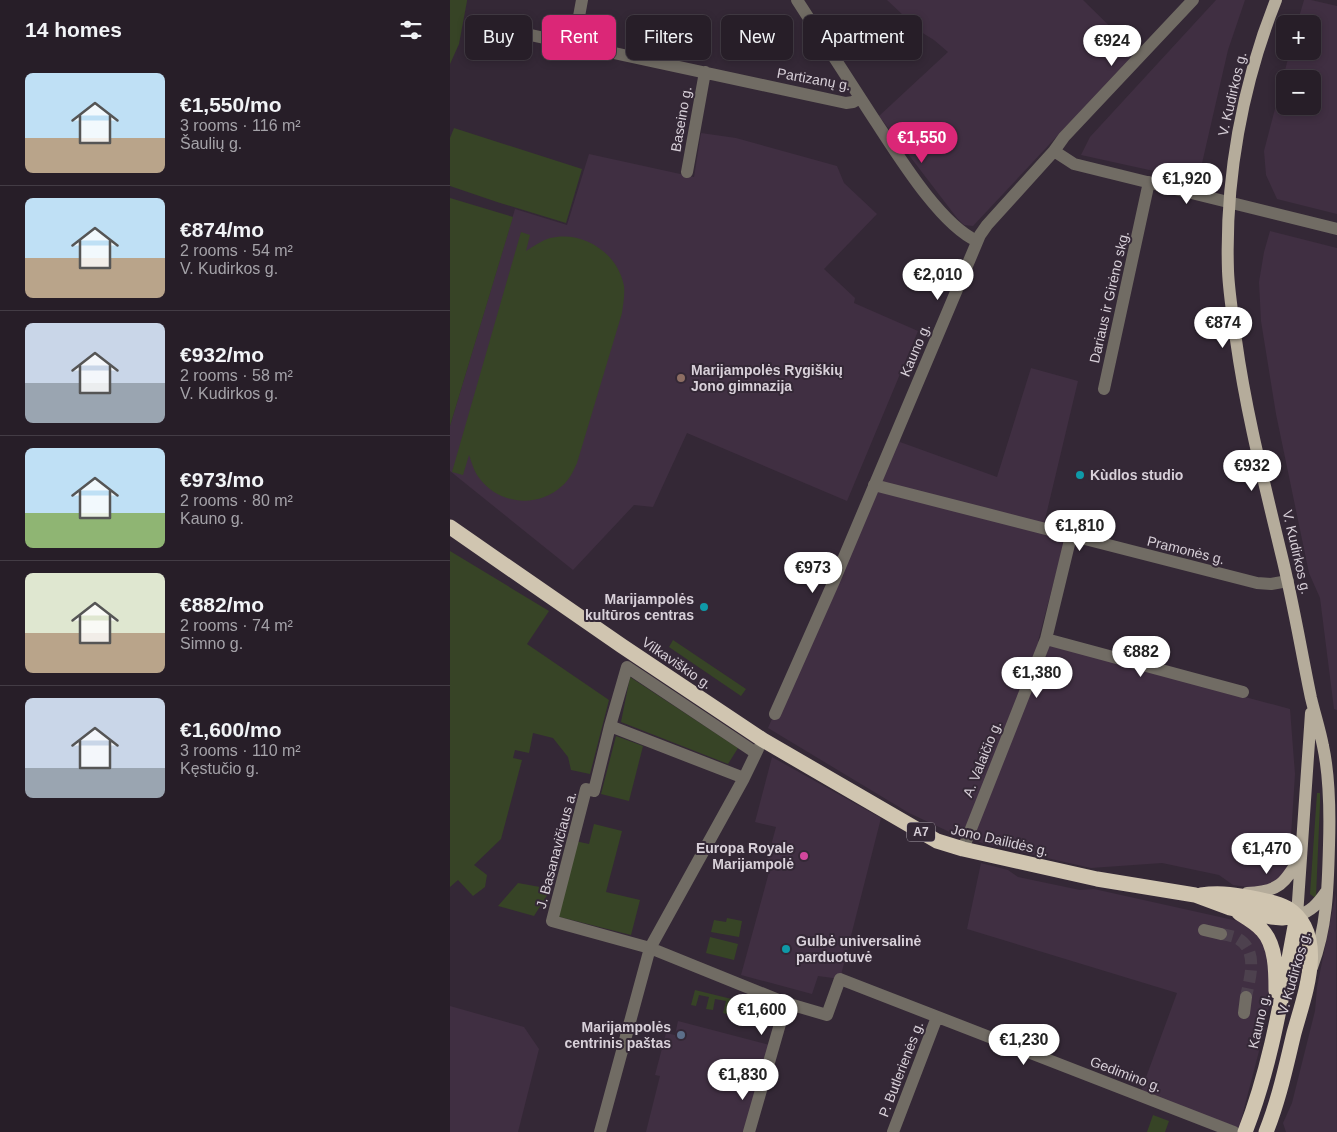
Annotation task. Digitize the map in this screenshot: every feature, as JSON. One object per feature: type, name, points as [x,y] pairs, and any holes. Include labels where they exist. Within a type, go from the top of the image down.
[{"type":"highway","name":"Vilkaviškio g.","points":[[450,527],[622,646],[759,747]]},
{"type":"highway","name":"Jono Dailidės g.","points":[[759,747],[937,841],[1097,879],[1231,901]]},
{"type":"highway","points":[[1231,901],[1271,917],[1297,916],[1306,932],[1309,944],[1310,972]]},
{"type":"highway","points":[[1231,901],[1263,930],[1270,942],[1274,956],[1276,978],[1276,1022]]},
{"type":"highway","name":"Kauno g.","points":[[1245,1132],[1253,1111],[1276,1022],[1297,916]]},
{"type":"highway","name":"V. Kudirkos g.","points":[[1266,1132],[1277,1104],[1310,972]]},
{"type":"main road","name":"V. Kudirkos g.","points":[[1276,0],[1265,29],[1248,88],[1238,137],[1228,239],[1228,272],[1245,400],[1288,581],[1312,700],[1324,748],[1329,822],[1327,890],[1324,927],[1320,947],[1310,972]]},
{"type":"main road","name":"V. Kudirkos g.","points":[[1297,916],[1312,700]]},
{"type":"main road","points":[[1231,901],[1262,893],[1282,884],[1302,854]]},
{"type":"main road","points":[[1297,916],[1317,905],[1327,890]]},
{"type":"street","points":[[579,15],[582,0]]},
{"type":"street","points":[[798,0],[860,98],[926,193],[957,229],[977,241]]},
{"type":"street","name":"Kauno g.","points":[[775,714],[968,267],[977,241],[987,225],[1054,151],[1064,137],[1193,0]]},
{"type":"street","name":"Partizanų g.","points":[[616,53],[846,103],[854,102],[860,98]]},
{"type":"street","name":"Baseino g.","points":[[687,172],[705,72]]},
{"type":"street","points":[[1054,151],[1074,164],[1337,229]]},
{"type":"street","name":"Dariaus ir Girėno skg.","points":[[1104,389],[1149,182]]},
{"type":"street","name":"Pramonės g.","points":[[874,485],[1257,584],[1288,581]]},
{"type":"street","name":"A. Valaičio g.","points":[[963,848],[1046,639],[1071,536]]},
{"type":"street","points":[[1046,639],[1243,692]]},
{"type":"street","points":[[600,1132],[650,948],[744,778],[759,747],[626,667],[610,726],[744,778]]},
{"type":"street","name":"J. Basanavičiaus a.","points":[[610,726],[594,792],[586,789],[552,921],[650,948],[786,1003],[827,1015],[840,979]]},
{"type":"street","points":[[1204,930],[1221,934]]},
{"type":"street","name":"Gedimino g.","points":[[840,979],[1234,1132]]},
{"type":"street","points":[[1244,1013],[1246,997]]},
{"type":"street","points":[[749,1132],[786,1003]]},
{"type":"street","name":"P. Butlerienės g.","points":[[893,1132],[937,1017]]},
{"type":"shaded area","points":[[887,0],[1083,0],[1136,52],[973,226],[964,225],[879,116],[948,52],[922,33],[922,15],[903,15]]},
{"type":"shaded area","points":[[1216,0],[1245,0],[1228,50],[1200,172],[1193,177],[1172,175],[1081,155],[1090,137]]},
{"type":"shaded area","points":[[1304,0],[1337,6],[1337,214],[1277,199],[1266,175],[1264,151],[1276,105],[1276,115],[1321,115],[1321,70],[1285,70],[1288,60],[1321,60],[1321,15],[1300,15]]},
{"type":"shaded area","name":"Marijampolės Rygiškių Jono gimnazija","points":[[701,133],[736,138],[837,166],[844,183],[877,214],[824,269],[855,298],[854,303],[918,331],[847,501],[687,433],[653,507],[634,505],[573,570],[450,471],[450,426],[515,209],[567,225],[589,154],[694,177]]},
{"type":"shaded area","points":[[1270,231],[1337,248],[1337,710],[1334,709],[1320,598],[1309,573],[1276,414],[1261,321],[1259,282]]},
{"type":"shaded area","points":[[1031,368],[1078,381],[1043,528],[1065,540],[1038,641],[1290,709],[1295,774],[1290,852],[1287,868],[1279,881],[1255,888],[1233,885],[1219,875],[1162,863],[1091,868],[985,844],[956,835],[909,813],[768,728],[902,419],[900,442],[997,477]]},
{"type":"shaded area","points":[[772,757],[881,818],[840,979],[818,976],[812,994],[741,975],[771,865],[766,864],[776,827],[755,822]]},
{"type":"shaded area","points":[[981,863],[1008,870],[1018,877],[1080,890],[1094,889],[1247,923],[1266,944],[1272,990],[1264,1032],[1239,1128],[1141,1091],[1177,993],[967,929]]},
{"type":"shaded area","points":[[1336,893],[1337,1132],[1286,1132],[1283,1123],[1292,1103],[1315,1011],[1317,987]]},
{"type":"shaded area","points":[[450,1006],[524,1027],[539,1049],[518,1132],[450,1132]]},
{"type":"shaded area","points":[[678,1021],[774,1046],[749,1132],[646,1132],[660,1076],[655,1075],[666,1033],[675,1035]]},
{"type":"green space","points":[[450,0],[467,0],[459,44],[450,64]]},
{"type":"green space","points":[[454,128],[582,169],[566,223],[450,186],[450,138]]},
{"type":"green space","points":[[450,198],[513,217],[450,426]]},
{"type":"green space","points":[[521,232],[530,235],[526,251],[547,239],[562,236],[575,237],[586,241],[607,254],[615,263],[624,286],[622,313],[574,470],[564,484],[552,493],[542,498],[531,500],[508,498],[488,488],[476,473],[469,455],[463,475],[452,472]]},
{"type":"green space","points":[[450,551],[549,611],[527,644],[609,700],[590,774],[571,770],[568,757],[553,738],[533,733],[529,753],[515,750],[513,758],[522,760],[501,839],[474,865],[487,875],[485,887],[473,896],[458,880],[450,887]]},
{"type":"green space","points":[[673,640],[746,689],[741,696],[669,647]]},
{"type":"green space","points":[[630,677],[738,748],[728,764],[621,722]]},
{"type":"green space","points":[[616,736],[643,746],[629,801],[601,794]]},
{"type":"green space","points":[[1317,793],[1320,793],[1320,803],[1316,896],[1314,897],[1310,894]]},
{"type":"green space","points":[[594,824],[622,831],[606,892],[640,900],[631,935],[556,916],[575,841],[589,844]]},
{"type":"green space","points":[[518,883],[551,889],[534,916],[498,906]]},
{"type":"green space","points":[[727,918],[742,921],[739,937],[711,932],[714,920],[726,922]]},
{"type":"green space","points":[[710,937],[738,944],[734,960],[706,953]]},
{"type":"green space","points":[[695,990],[764,1007],[760,1022],[756,1021],[758,1009],[748,1006],[745,1018],[740,1017],[742,1005],[732,1003],[729,1015],[723,1013],[726,1001],[715,999],[713,1010],[706,1009],[709,997],[699,995],[696,1006],[691,1005]]},
{"type":"green space","points":[[1153,1115],[1169,1121],[1165,1132],[1147,1132]]},
{"type":"tunnel","points":[[1221,934],[1237,938],[1248,949],[1251,957],[1251,973],[1246,997]]},
{"type":"place","name":"Marijampolės Rygiškių Jono gimnazija","points":[[681,378]]},
{"type":"place","name":"Kùdlos studio","points":[[1080,475]]},
{"type":"place","name":"Marijampolės kultūros centras","points":[[704,607]]},
{"type":"place","name":"Europa Royale Marijampolė","points":[[804,856]]},
{"type":"place","name":"Gulbė universalinė parduotuvė","points":[[786,949]]},
{"type":"place","name":"Marijampolės centrinis paštas","points":[[681,1035]]}]
